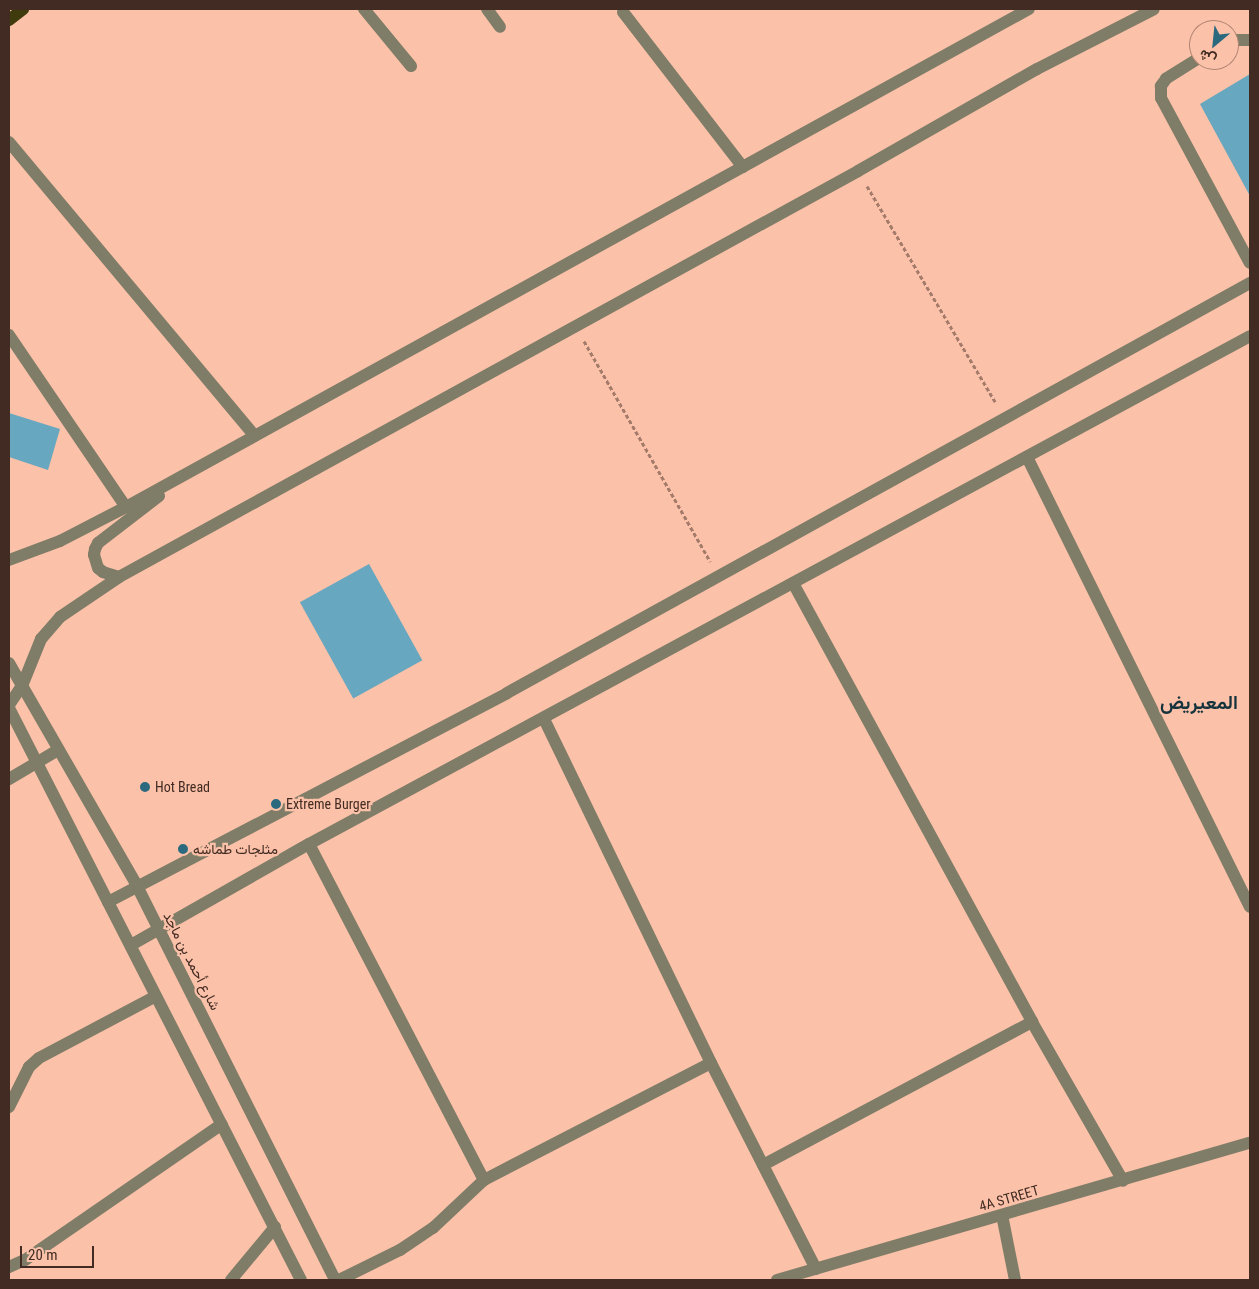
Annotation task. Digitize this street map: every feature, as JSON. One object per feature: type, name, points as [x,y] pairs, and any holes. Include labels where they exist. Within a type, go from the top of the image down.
[{"type":"main road","points":[[9,20],[23,9]]},
{"type":"street","points":[[364,9],[411,66]]},
{"type":"street","points":[[487,9],[500,27]]},
{"type":"street","points":[[9,560],[60,541],[126,507],[1029,9]]},
{"type":"street","points":[[301,1280],[9,706],[22,686],[42,639],[60,617],[119,577],[858,171],[1037,69],[1154,9]]},
{"type":"street","points":[[623,12],[743,167]]},
{"type":"street","points":[[1189,64],[1166,79],[1161,86],[1160,98],[1250,263]]},
{"type":"street","points":[[9,142],[255,436]]},
{"type":"street","points":[[108,902],[507,693],[718,574],[1250,283]]},
{"type":"street","points":[[9,335],[126,507]]},
{"type":"street","points":[[131,945],[309,844],[1250,336]]},
{"type":"street","points":[[1027,457],[1250,907]]},
{"type":"street","points":[[119,577],[103,572],[98,568],[94,556],[98,542],[190,471]]},
{"type":"street","points":[[793,583],[1032,1022],[1123,1181]]},
{"type":"street","name":"شارع أحمد بن ماجد","points":[[9,663],[137,886],[337,1280]]},
{"type":"street","points":[[544,718],[710,1063],[816,1269]]},
{"type":"street","points":[[9,779],[38,764],[58,750]]},
{"type":"street","points":[[309,844],[484,1180]]},
{"type":"street","points":[[9,1107],[25,1074],[39,1058],[156,996]]},
{"type":"street","points":[[763,1165],[1032,1022]]},
{"type":"street","points":[[337,1280],[400,1250],[433,1228],[484,1180],[710,1063]]},
{"type":"street","points":[[9,1267],[25,1260],[222,1124]]},
{"type":"street","name":"4A STREET","points":[[777,1280],[1250,1143]]},
{"type":"street","points":[[1002,1215],[1015,1280]]},
{"type":"street","points":[[231,1280],[275,1228]]},
{"type":"path","points":[[858,171],[1004,418]]},
{"type":"path","points":[[575,325],[718,574]]},
{"type":"building","points":[[1250,74],[1250,196],[1200,104]]},
{"type":"building","points":[[9,413],[60,429],[48,470],[9,457]]},
{"type":"building","points":[[369,564],[422,660],[353,699],[300,602]]},
{"type":"place","name":"Hot Bread","points":[[145,787]]},
{"type":"place","name":"Extreme Burger","points":[[276,804]]},
{"type":"place","name":"مثلجات طماشه","points":[[183,849]]},
{"type":"district","name":"المعيريض","points":[[1199,703]]}]
